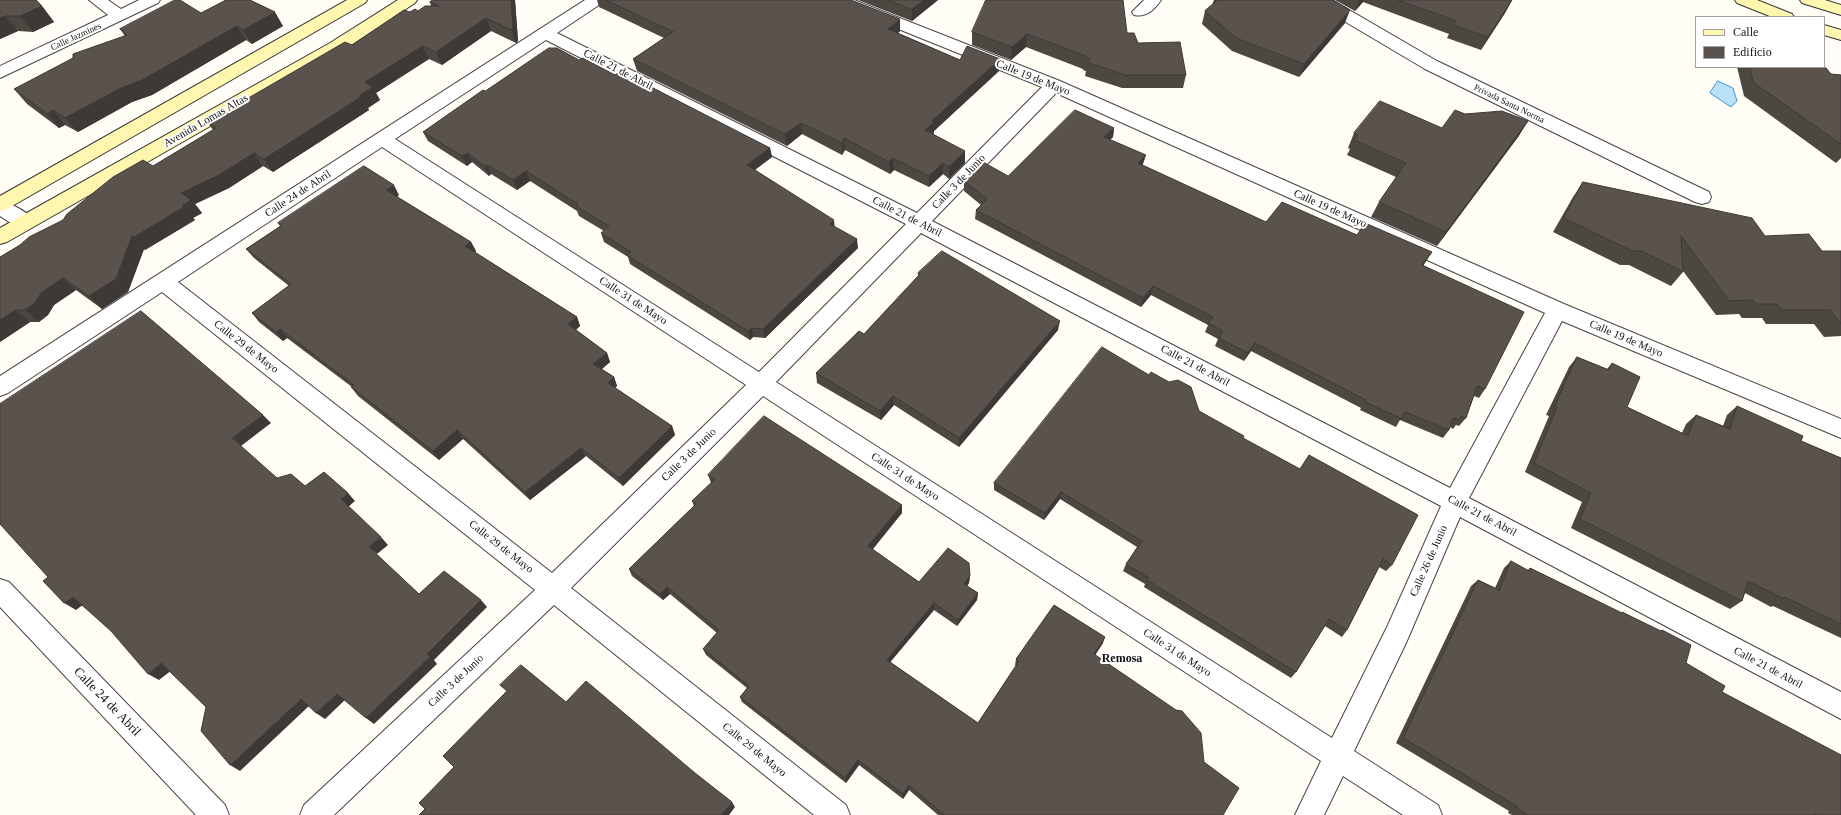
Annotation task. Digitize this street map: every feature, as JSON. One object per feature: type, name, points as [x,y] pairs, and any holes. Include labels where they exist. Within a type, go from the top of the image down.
[{"type":"main road","points":[[0,205],[359,0]]},
{"type":"main road","name":"Avenida Lomas Altas","points":[[0,237],[336,46],[409,0]]},
{"type":"main road","points":[[1743,0],[1783,16]]},
{"type":"main road","points":[[1808,0],[1841,10]]},
{"type":"main road","points":[[1825,30],[1841,35]]},
{"type":"street","points":[[97,0],[121,16]]},
{"type":"street","name":"Calle Jazmines","points":[[0,73],[152,0]]},
{"type":"street","name":"Calle 24 de Abril","points":[[0,387],[164,282],[596,0]]},
{"type":"street","name":"Calle 19 de Mayo","points":[[840,0],[1054,85],[1557,310],[1841,429]]},
{"type":"street","points":[[1140,12],[1154,0]]},
{"type":"street","name":"Privada Santa Norma","points":[[1322,0],[1430,65],[1702,197]]},
{"type":"street","name":"Calle 21 de Abril","points":[[545,33],[919,223],[1455,502],[1841,706]]},
{"type":"street","name":"Calle 3 de Junio","points":[[314,815],[553,589],[761,384],[1054,85]]},
{"type":"street","name":"Calle 31 de Mayo","points":[[382,139],[1428,815]]},
{"type":"street","points":[[0,205],[25,222]]},
{"type":"street","name":"Calle 29 de Mayo","points":[[164,282],[553,589],[836,815]]},
{"type":"street","name":"Calle 26 de Junio","points":[[1309,815],[1397,634],[1455,502],[1557,310]]},
{"type":"street","name":"Calle 24 de Abril","points":[[0,590],[214,815]]},
{"type":"water","points":[[1718,81],[1733,88],[1737,101],[1731,107],[1710,93]]},
{"type":"building","points":[[0,0],[36,0],[42,6],[20,16],[5,16],[0,18]]},
{"type":"building","points":[[175,0],[180,0],[201,13],[226,0],[250,0],[275,12],[243,30],[237,26],[142,80],[121,88],[65,118],[53,110],[47,114],[14,89],[73,58],[73,54],[127,35],[120,29]]},
{"type":"building","points":[[433,0],[511,0],[513,28],[511,30],[486,18],[436,52],[423,46],[365,82],[373,87],[359,96],[361,97],[264,159],[254,153],[219,175],[181,193],[191,200],[182,206],[184,207],[134,237],[132,236],[116,279],[89,296],[63,278],[41,293],[35,303],[25,310],[16,310],[0,320],[0,257],[20,245],[29,237],[63,220],[67,214],[113,177],[143,160],[153,166],[216,128],[207,122],[345,42],[352,45],[404,10],[410,12],[415,9],[418,11],[425,6],[439,6],[430,2]]},
{"type":"building","points":[[606,0],[851,0],[900,19],[888,29],[960,60],[967,46],[1000,59],[932,121],[934,122],[924,131],[927,131],[965,151],[949,167],[943,163],[929,176],[893,158],[889,162],[844,138],[842,143],[801,123],[785,134],[633,59],[673,32]]},
{"type":"building","points":[[888,0],[924,0],[912,9]]},
{"type":"building","points":[[986,0],[1123,0],[1127,33],[1134,33],[1138,43],[1180,42],[1186,75],[1125,75],[1087,62],[1090,59],[1085,57],[1086,56],[1027,34],[1012,47],[972,32]]},
{"type":"building","points":[[1218,0],[1333,0],[1350,10],[1304,64],[1236,38],[1205,11]]},
{"type":"building","points":[[1398,0],[1512,0],[1488,37],[1453,25],[1456,21]]},
{"type":"building","points":[[549,48],[557,48],[579,60],[583,58],[615,75],[620,71],[770,148],[747,165],[834,220],[830,224],[857,239],[763,329],[752,328],[748,331],[627,255],[631,252],[601,233],[609,226],[576,206],[578,204],[526,171],[513,180],[487,165],[484,166],[468,153],[462,156],[423,132],[483,90],[485,91]]},
{"type":"building","points":[[1750,68],[1825,68],[1831,74],[1841,75],[1841,144],[1754,83]]},
{"type":"building","points":[[1380,101],[1442,128],[1455,110],[1465,114],[1502,111],[1528,121],[1446,232],[1379,202],[1406,163],[1354,140],[1358,135],[1354,133]]},
{"type":"building","points":[[1075,110],[1114,128],[1104,137],[1146,155],[1138,163],[1266,222],[1282,202],[1357,235],[1365,223],[1432,252],[1422,265],[1524,312],[1485,389],[1477,386],[1466,418],[1461,416],[1459,420],[1453,418],[1449,430],[1405,412],[1402,419],[1365,402],[1366,400],[1255,343],[1248,353],[1219,338],[1223,331],[1208,323],[1213,317],[1153,286],[1143,298],[976,210],[987,199],[964,181],[983,162],[1008,176]]},
{"type":"building","points":[[364,166],[394,185],[386,190],[471,242],[465,246],[577,317],[568,324],[607,353],[593,364],[614,377],[608,383],[672,426],[619,478],[581,448],[525,492],[457,430],[433,451],[351,387],[354,385],[280,329],[276,332],[252,313],[291,284],[246,249],[281,226],[278,223]]},
{"type":"building","points":[[1583,182],[1752,218],[1765,236],[1809,234],[1822,251],[1841,251],[1841,323],[1830,310],[1781,310],[1777,304],[1756,304],[1753,300],[1729,301],[1681,236],[1683,272],[1641,251],[1632,251],[1564,218]]},
{"type":"building","points":[[942,251],[1060,321],[959,438],[893,396],[880,411],[816,373],[859,331],[864,334],[920,274],[918,273]]},
{"type":"building","points":[[141,311],[263,415],[232,438],[277,478],[291,474],[305,486],[324,472],[348,493],[341,499],[381,537],[369,547],[419,594],[444,571],[481,600],[427,654],[430,657],[366,718],[337,694],[316,713],[301,699],[230,765],[201,731],[206,707],[161,663],[148,674],[111,631],[73,597],[64,603],[43,581],[48,577],[0,524],[0,404]]},
{"type":"building","points":[[1102,347],[1149,375],[1151,372],[1169,382],[1178,380],[1191,387],[1199,411],[1244,436],[1243,438],[1300,469],[1309,455],[1418,515],[1392,565],[1383,559],[1347,630],[1329,619],[1296,672],[1147,580],[1149,578],[1126,564],[1142,541],[1061,492],[1045,513],[994,483]]},
{"type":"building","points":[[1577,357],[1609,370],[1612,363],[1640,377],[1627,407],[1688,436],[1696,415],[1730,429],[1737,406],[1803,436],[1801,441],[1841,458],[1841,624],[1784,597],[1784,599],[1748,581],[1742,601],[1580,519],[1591,493],[1534,463],[1557,407],[1555,406]]},
{"type":"building","points":[[764,416],[902,505],[868,546],[919,582],[948,548],[969,563],[970,576],[964,584],[978,593],[958,620],[934,603],[887,660],[978,723],[1019,661],[1016,659],[1054,605],[1105,637],[1094,654],[1176,710],[1182,711],[1201,733],[1204,762],[1239,788],[1223,815],[944,815],[909,785],[903,794],[858,760],[845,778],[740,697],[749,686],[703,649],[719,630],[667,587],[660,594],[629,569],[696,504],[692,501],[715,479],[708,475]]},
{"type":"building","points":[[1511,561],[1529,571],[1530,568],[1691,645],[1686,663],[1725,686],[1722,692],[1841,755],[1841,815],[1528,815],[1517,808],[1518,807],[1403,738],[1478,580],[1499,590]]},
{"type":"building","points":[[521,665],[566,702],[586,681],[695,773],[732,802],[721,815],[419,815],[425,809],[419,803],[454,767],[443,756],[507,691],[500,685]]},
{"type":"district","name":"Remosa","points":[[1122,659]]}]
